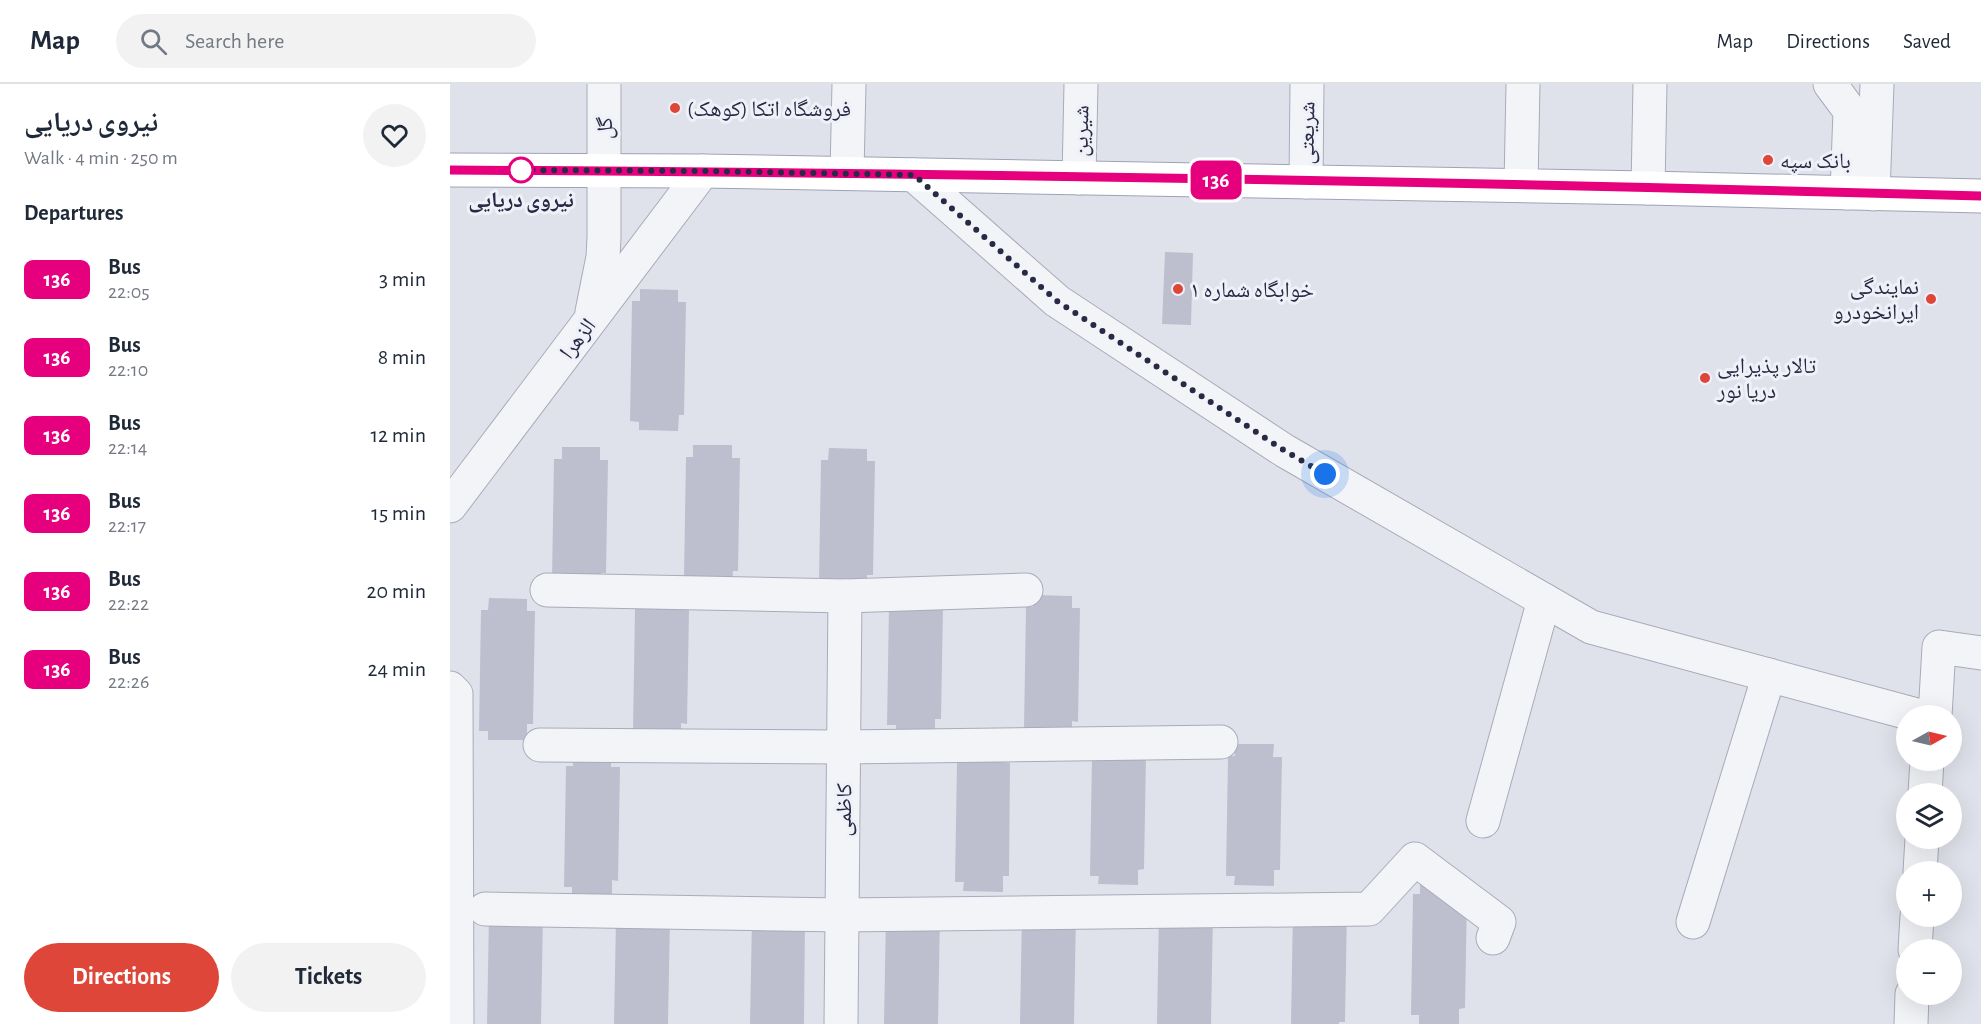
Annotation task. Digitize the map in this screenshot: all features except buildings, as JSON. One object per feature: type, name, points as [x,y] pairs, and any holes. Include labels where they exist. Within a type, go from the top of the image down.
[{"type":"main road","points":[[450,170],[847,173],[1981,196]]},
{"type":"street","name":"گل","points":[[591,320],[603,247],[605,219],[604,84]]},
{"type":"street","points":[[847,173],[849,84]]},
{"type":"street","name":"شیرین","points":[[1079,178],[1081,84]]},
{"type":"street","name":"شریعتی","points":[[1306,182],[1307,84]]},
{"type":"street","points":[[1521,185],[1523,84]]},
{"type":"street","points":[[1648,188],[1650,84]]},
{"type":"street","points":[[1830,84],[1850,111],[1860,193]]},
{"type":"street","points":[[1860,193],[1877,84]]},
{"type":"street","name":"الزهرا","points":[[450,506],[703,171]]},
{"type":"street","points":[[914,175],[1057,301],[1285,451],[1591,627],[1896,709]]},
{"type":"street","points":[[547,590],[845,596],[1026,590]]},
{"type":"street","name":"کاظمی","points":[[841,1024],[845,596]]},
{"type":"street","points":[[1483,821],[1544,600]]},
{"type":"street","points":[[1936,705],[1939,647],[1981,653]]},
{"type":"street","points":[[1693,922],[1769,675]]},
{"type":"street","points":[[450,688],[456,694],[458,1024]]},
{"type":"street","points":[[540,745],[844,747],[1221,742]]},
{"type":"street","points":[[485,909],[842,915],[1369,909],[1416,859],[1499,922],[1493,938]]},
{"type":"street","points":[[1911,1024],[1912,1005]]},
{"type":"bus line","name":"136","points":[[450,170],[703,171],[1981,196]]},
{"type":"place","name":"فروشگاه اتکا (کوهک)","points":[[675,108]]},
{"type":"place","name":"بانک سپه","points":[[1768,160]]},
{"type":"place","name":"نیروی دریایی","points":[[521,170]]},
{"type":"place","name":"خوابگاه شماره ۱","points":[[1178,289]]},
{"type":"place","name":"نمایندگی ایرانخودرو","points":[[1931,299]]},
{"type":"place","name":"تالار پذیرایی دریا نور","points":[[1705,378]]},
{"type":"route","points":[[521,170],[516,170],[914,175],[1057,301],[1285,451],[1325,474]]}]
